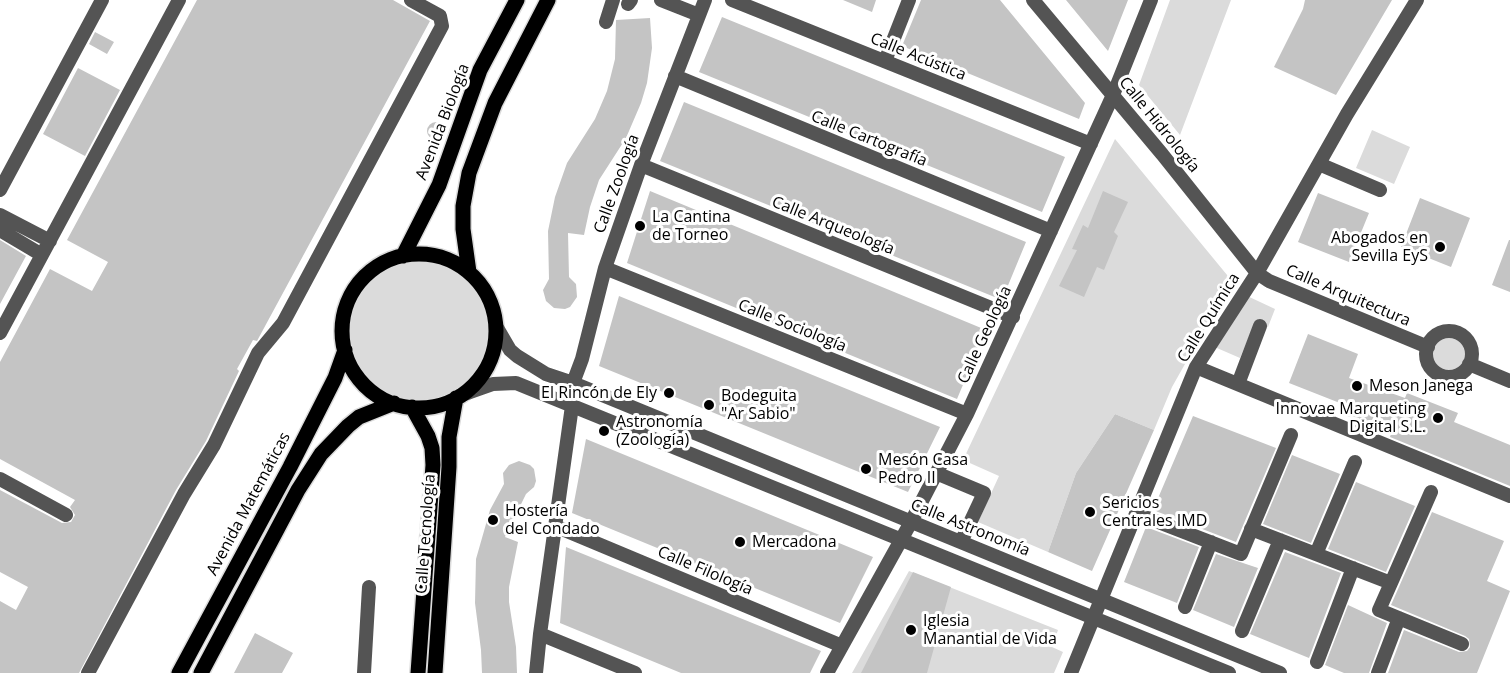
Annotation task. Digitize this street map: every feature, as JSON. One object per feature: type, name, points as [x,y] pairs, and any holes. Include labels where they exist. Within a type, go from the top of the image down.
[{"type":"main road","name":"Avenida Biología","points":[[403,256],[439,185],[480,70],[517,0]]},
{"type":"main road","points":[[469,272],[463,229],[463,206],[469,172],[495,103],[548,0]]},
{"type":"main road","points":[[414,254],[438,256],[469,272],[488,296],[495,316],[493,354],[480,378],[458,397],[435,406],[412,407],[380,397],[358,377],[345,350],[343,323],[350,297],[366,275],[377,266],[403,256],[414,254]]},
{"type":"main road","name":"Avenida Matemáticas","points":[[179,673],[335,378],[345,350]]},
{"type":"main road","name":"Calle Tecnología","points":[[435,673],[449,437],[458,397]]},
{"type":"main road","points":[[201,673],[298,490],[321,454],[359,417],[394,403]]},
{"type":"main road","name":"Calle Tecnología","points":[[412,407],[428,436],[432,448],[433,465],[418,673]]},
{"type":"street","points":[[0,190],[102,0]]},
{"type":"street","points":[[88,673],[184,494],[214,444],[258,353],[284,323],[442,26],[441,16],[411,0]]},
{"type":"street","points":[[606,22],[613,0]]},
{"type":"street","points":[[661,0],[699,15]]},
{"type":"street","name":"Calle Zoología","points":[[573,383],[582,359],[605,268],[641,165],[705,0]]},
{"type":"street","name":"Calle Acústica","points":[[732,0],[1091,144]]},
{"type":"street","points":[[885,61],[909,0]]},
{"type":"street","name":"Calle Hidrología","points":[[1033,0],[1257,273]]},
{"type":"street","name":"Calle Geología","points":[[826,673],[911,522],[967,414],[1113,95],[1151,0]]},
{"type":"street","name":"Calle Química","points":[[1071,673],[1196,367],[1257,273],[1417,0]]},
{"type":"street","points":[[0,333],[175,2]]},
{"type":"street","name":"Calle Cartografía","points":[[675,76],[1051,231]]},
{"type":"street","points":[[1319,164],[1380,190]]},
{"type":"street","name":"Calle Arqueología","points":[[641,165],[1012,317]]},
{"type":"street","points":[[0,215],[50,241]]},
{"type":"street","points":[[0,230],[42,255]]},
{"type":"street","name":"Calle Sociología","points":[[605,268],[967,414]]},
{"type":"street","name":"Calle Arquitectura","points":[[1257,273],[1269,281],[1428,347]]},
{"type":"street","name":"Calle Astronomía","points":[[496,326],[508,348],[546,374],[573,383],[1280,673]]},
{"type":"street","points":[[1238,384],[1260,326]]},
{"type":"street","points":[[1443,332],[1458,333],[1469,343],[1472,358],[1460,374],[1440,375],[1430,366],[1426,354],[1428,347],[1436,336],[1443,332]]},
{"type":"street","points":[[1469,364],[1510,381]]},
{"type":"street","points":[[1196,367],[1510,496]]},
{"type":"street","points":[[458,397],[493,384],[516,383],[1229,673]]},
{"type":"street","points":[[536,673],[572,406]]},
{"type":"street","points":[[1148,518],[1241,554],[1291,435]]},
{"type":"street","points":[[1316,554],[1355,462]]},
{"type":"street","points":[[934,477],[980,501],[961,542]]},
{"type":"street","points":[[0,479],[66,515]]},
{"type":"street","points":[[1431,492],[1378,610],[1462,644]]},
{"type":"street","name":"Calle Filología","points":[[555,526],[842,646]]},
{"type":"street","points":[[1251,529],[1391,583]]},
{"type":"street","points":[[1242,631],[1280,540]]},
{"type":"street","points":[[1185,607],[1211,542]]},
{"type":"street","points":[[1317,662],[1353,568]]},
{"type":"street","points":[[364,673],[369,586]]},
{"type":"street","points":[[1378,673],[1399,618]]},
{"type":"street","points":[[540,633],[635,673]]},
{"type":"shaded area","points":[[1170,0],[1231,0],[1180,135],[1139,85]]},
{"type":"shaded area","points":[[1372,130],[1410,147],[1394,184],[1356,168]]},
{"type":"shaded area","points":[[1115,139],[1232,281],[1172,387],[1154,430],[1115,414],[1076,473],[1048,552],[978,522],[999,476],[963,460]]},
{"type":"shaded area","points":[[419,254],[448,260],[462,267],[473,277],[483,288],[490,302],[496,331],[490,360],[483,374],[473,385],[462,395],[448,402],[419,408],[390,402],[376,395],[365,385],[355,374],[348,360],[342,331],[348,302],[355,288],[365,277],[376,267],[390,260]]},
{"type":"shaded area","points":[[1243,294],[1275,309],[1268,327],[1255,322],[1240,358],[1210,345]]},
{"type":"shaded area","points":[[1449,331],[1465,338],[1472,354],[1465,370],[1449,377],[1433,370],[1426,354],[1433,338]]},
{"type":"shaded area","points":[[909,571],[1058,630],[1052,647],[1063,652],[1054,673],[852,673]]},
{"type":"building","points":[[197,0],[393,0],[430,21],[257,341],[253,340],[237,369],[239,371],[206,441],[176,490],[79,673],[0,673],[0,601],[16,610],[28,587],[0,572],[0,490],[62,523],[71,522],[75,515],[70,507],[75,500],[0,459],[0,362],[50,269],[92,291],[108,262],[67,240]]},
{"type":"building","points":[[843,0],[876,0],[872,12]]},
{"type":"building","points":[[921,0],[1000,0],[1085,103],[1079,119],[902,46]]},
{"type":"building","points":[[1066,0],[1128,0],[1108,51]]},
{"type":"building","points":[[1305,0],[1392,0],[1336,95],[1274,67],[1303,9]]},
{"type":"building","points":[[722,17],[1065,157],[1042,212],[699,72]]},
{"type":"building","points":[[650,18],[652,48],[647,83],[641,103],[626,138],[599,180],[584,235],[568,233],[569,277],[576,284],[577,297],[570,307],[554,308],[546,301],[543,290],[549,279],[548,231],[555,197],[567,163],[595,119],[607,91],[615,59],[616,20]]},
{"type":"building","points":[[95,32],[114,42],[107,54],[89,44]]},
{"type":"building","points":[[78,68],[120,90],[85,156],[43,134]]},
{"type":"building","points":[[684,102],[1026,242],[1002,300],[660,161]]},
{"type":"building","points":[[436,122],[442,125],[445,131],[442,137],[436,140],[430,137],[427,131],[430,125]]},
{"type":"building","points":[[650,191],[986,330],[957,399],[627,263]]},
{"type":"building","points":[[1103,191],[1128,202],[1114,232],[1118,236],[1104,270],[1097,267],[1084,297],[1059,286],[1077,250],[1072,249],[1083,225],[1088,228]]},
{"type":"building","points":[[1318,193],[1369,213],[1349,262],[1298,242]]},
{"type":"building","points":[[1420,198],[1470,218],[1451,267],[1401,247]]},
{"type":"building","points":[[0,240],[26,256],[0,304]]},
{"type":"building","points":[[1510,240],[1510,292],[1492,285]]},
{"type":"building","points":[[619,296],[940,427],[908,492],[599,366]]},
{"type":"building","points":[[1308,334],[1358,354],[1349,378],[1405,398],[1407,393],[1458,413],[1454,422],[1510,445],[1510,486],[1390,437],[1391,434],[1347,416],[1350,407],[1289,383]]},
{"type":"building","name":"Sericios Centrales IMD","points":[[1115,414],[1154,430],[1092,571],[1048,552],[1076,473]]},
{"type":"building","points":[[1193,416],[1276,448],[1236,542],[1153,510]]},
{"type":"building","name":"Mercadona","points":[[586,439],[873,557],[840,623],[572,513]]},
{"type":"building","points":[[1292,455],[1340,474],[1311,543],[1263,524]]},
{"type":"building","points":[[519,461],[534,469],[536,481],[534,487],[526,494],[505,537],[518,542],[509,587],[517,673],[482,673],[475,603],[476,559],[490,510],[504,484],[503,473],[509,465]]},
{"type":"building","points":[[1356,482],[1415,506],[1386,572],[1328,549]]},
{"type":"building","points":[[1432,512],[1504,541],[1487,581],[1510,591],[1477,673],[1388,673],[1404,630],[1459,652],[1467,651],[1470,647],[1469,639],[1465,636],[1391,605]]},
{"type":"building","points":[[1146,527],[1199,547],[1177,603],[1124,582]]},
{"type":"building","points":[[566,547],[821,651],[810,673],[681,673],[560,623]]},
{"type":"building","points":[[1285,552],[1341,573],[1309,658],[1250,634]]},
{"type":"building","points":[[1216,554],[1258,568],[1234,627],[1193,610]]},
{"type":"building","name":"Iglesia Manantial de Vida","points":[[913,572],[951,587],[927,673],[861,673]]},
{"type":"building","points":[[1348,605],[1387,623],[1369,673],[1344,673],[1325,665]]},
{"type":"building","points":[[255,633],[293,653],[282,673],[234,673]]},
{"type":"place","name":"La Cantina de Torneo","points":[[640,226]]},
{"type":"place","name":"Abogados en Sevilla EyS","points":[[1440,247]]},
{"type":"place","name":"Meson Janega","points":[[1357,386]]},
{"type":"place","name":"El Rincón de Ely","points":[[669,393]]},
{"type":"place","name":"Bodeguita \"Ar Sabio\"","points":[[709,405]]},
{"type":"place","name":"Innovae Marqueting Digital S.L.","points":[[1438,418]]},
{"type":"place","name":"Astronomía (Zoología)","points":[[604,431]]},
{"type":"place","name":"Mesón Casa Pedro II","points":[[866,469]]},
{"type":"place","name":"Sericios Centrales IMD","points":[[1090,512]]},
{"type":"place","name":"Hostería del Condado","points":[[493,520]]},
{"type":"place","name":"Mercadona","points":[[740,542]]},
{"type":"place","name":"Iglesia Manantial de Vida","points":[[911,630]]}]
